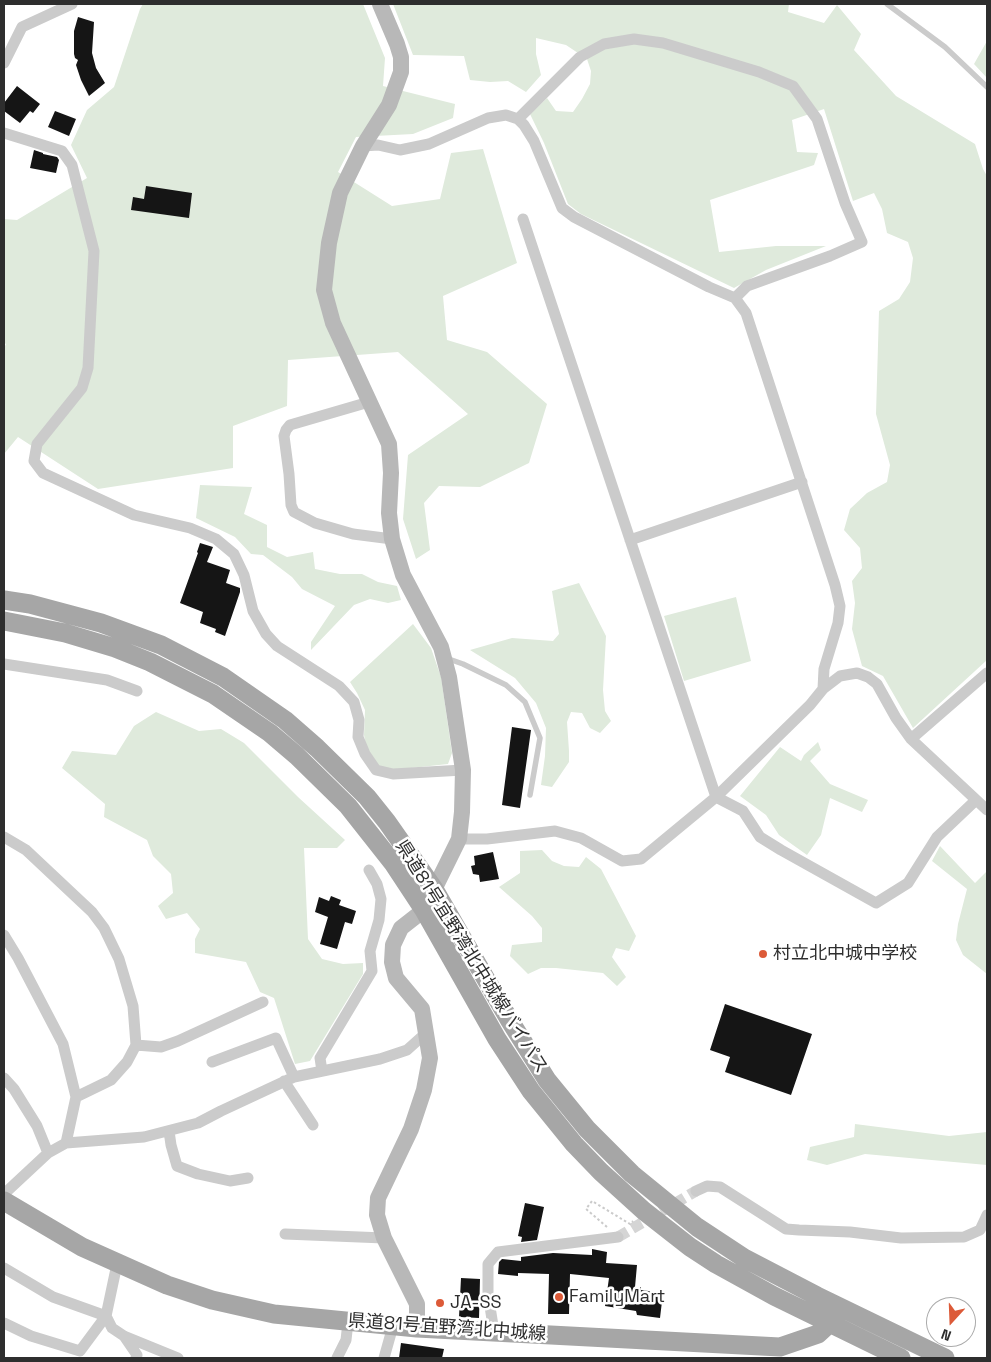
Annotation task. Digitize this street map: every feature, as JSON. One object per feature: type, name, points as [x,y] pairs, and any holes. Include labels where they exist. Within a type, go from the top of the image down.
[{"type":"main road","name":"県道81号宜野湾北中城線バイパス","points":[[4,600],[30,604],[101,623],[153,642],[223,677],[285,720],[368,797],[434,890],[510,1021],[547,1080],[587,1129],[632,1174],[674,1210],[721,1244],[768,1271],[842,1308]]},
{"type":"main road","name":"県道81号宜野湾北中城線バイパス","points":[[4,621],[66,633],[115,648],[150,662],[186,679],[240,711],[270,733],[297,756],[348,806],[393,863],[424,910],[497,1039],[531,1091],[574,1144],[644,1211],[690,1246],[716,1264],[759,1288],[830,1323]]},
{"type":"main road","name":"県道81号宜野湾北中城線","points":[[4,1200],[82,1247],[117,1264],[167,1285],[212,1300],[274,1314],[416,1328],[780,1353],[818,1334],[842,1308]]},
{"type":"main road","points":[[842,1308],[945,1358]]},
{"type":"main road","points":[[830,1323],[901,1358]]},
{"type":"street","points":[[4,62],[22,27],[72,4]]},
{"type":"street","points":[[380,4],[397,44],[401,58],[401,72],[389,104],[362,146],[340,193],[330,243],[324,290],[333,323],[389,444],[392,539],[402,575],[441,647],[449,677],[463,770],[459,839],[424,910],[401,928],[393,945],[392,962],[396,978],[422,1009],[430,1058],[424,1090],[411,1129],[378,1198],[377,1216],[384,1238],[417,1304],[416,1328]]},
{"type":"street","points":[[518,119],[580,58],[604,44],[634,38],[663,43],[759,72],[793,86],[817,119],[845,203],[862,242],[830,256],[747,286],[735,298]]},
{"type":"street","points":[[362,146],[378,145],[400,150],[429,144],[488,118],[506,115],[518,119],[534,141],[562,208],[574,217],[709,287],[735,298],[746,313],[836,585],[840,606],[838,623],[824,669],[823,688]]},
{"type":"street","points":[[4,133],[62,151],[72,165],[94,251],[88,368],[82,388],[37,444],[34,461],[43,473],[134,516],[190,528],[216,539],[234,554],[244,575],[252,610],[266,634],[277,646],[339,686],[354,702],[359,720],[358,738],[364,754],[376,770],[393,774],[463,770]]},
{"type":"street","points":[[523,220],[716,797],[743,811],[760,837],[876,903],[908,883],[937,837],[976,800]]},
{"type":"street","points":[[370,402],[290,425],[286,430],[284,436],[290,474],[291,505],[294,512],[315,523],[353,534],[392,539]]},
{"type":"street","points":[[630,540],[802,482]]},
{"type":"street","points":[[4,664],[107,680],[137,691]]},
{"type":"street","points":[[459,839],[487,839],[555,831],[581,838],[622,861],[640,859],[716,797],[810,705],[823,688],[840,676],[857,673],[868,677],[877,684],[896,718],[911,739],[987,810]]},
{"type":"street","points":[[911,739],[987,673]]},
{"type":"street","points":[[4,837],[26,850],[92,912],[104,928],[119,959],[133,1006],[136,1045],[127,1062],[110,1080],[76,1097]]},
{"type":"street","points":[[322,1071],[320,1058],[372,971],[370,952],[379,920],[381,899],[377,884],[369,870]]},
{"type":"street","points":[[4,935],[63,1044],[76,1097],[66,1143]]},
{"type":"street","points":[[136,1045],[161,1046],[178,1041],[263,1002]]},
{"type":"street","points":[[4,1194],[48,1153],[66,1143],[144,1137],[198,1123],[289,1079],[380,1060],[407,1050],[426,1033]]},
{"type":"street","points":[[212,1062],[276,1038],[289,1079],[313,1125]]},
{"type":"street","points":[[4,1078],[14,1089],[37,1126],[48,1153]]},
{"type":"street","points":[[169,1130],[177,1166],[198,1174],[230,1181],[248,1178]]},
{"type":"street","points":[[696,1191],[707,1186],[720,1187],[786,1228],[799,1230],[850,1232],[901,1238],[964,1237],[980,1230],[987,1215]]},
{"type":"street","points":[[285,1234],[384,1238]]},
{"type":"street","points":[[494,1332],[488,1294],[488,1264],[498,1252],[618,1237]]},
{"type":"street","points":[[4,1322],[31,1336],[80,1351],[106,1316],[117,1264]]},
{"type":"street","points":[[4,1268],[53,1297],[106,1316],[112,1328],[124,1336],[178,1358]]},
{"type":"street","points":[[337,1358],[346,1340],[348,1322]]},
{"type":"street","points":[[384,1358],[393,1326]]},
{"type":"street","points":[[124,1336],[137,1355],[136,1358]]},
{"type":"lane","points":[[887,4],[945,47],[987,87]]},
{"type":"lane","points":[[444,658],[463,664],[506,685],[525,702],[540,738],[530,795]]},
{"type":"path","points":[[604,1232],[607,1226],[586,1209],[592,1201],[630,1224]]},
{"type":"green space","points":[[143,4],[363,4],[385,58],[383,86],[455,104],[453,118],[413,134],[356,137],[338,172],[392,206],[440,199],[451,153],[483,149],[517,263],[443,296],[447,340],[487,352],[547,404],[529,463],[480,487],[439,486],[424,503],[430,550],[416,559],[403,519],[408,455],[468,414],[398,352],[288,360],[287,406],[233,426],[233,468],[98,489],[18,437],[4,454],[4,348],[6,344],[4,343],[4,219],[17,220],[87,178],[71,145],[87,110],[114,87]]},
{"type":"green space","points":[[393,4],[789,4],[788,12],[824,23],[837,5],[861,34],[854,50],[896,96],[975,144],[987,176],[987,660],[913,728],[883,676],[862,666],[852,629],[855,603],[852,581],[862,568],[860,548],[844,530],[850,509],[867,493],[887,482],[890,465],[876,414],[879,311],[899,299],[910,282],[913,258],[908,242],[887,233],[882,209],[874,193],[853,201],[824,109],[792,120],[797,152],[818,153],[814,165],[710,200],[719,252],[776,246],[826,246],[766,270],[734,288],[581,214],[568,204],[544,143],[530,114],[547,98],[556,111],[573,112],[590,84],[591,71],[587,59],[566,45],[536,38],[536,54],[541,75],[526,92],[508,81],[470,80],[464,56],[413,55]]},
{"type":"green space","points":[[987,41],[987,78],[974,64]]},
{"type":"green space","points":[[200,485],[252,487],[244,514],[267,525],[267,547],[287,557],[313,552],[315,569],[340,574],[362,574],[378,582],[397,586],[401,600],[388,603],[370,599],[354,605],[311,650],[311,642],[335,606],[302,589],[292,577],[263,555],[251,554],[235,537],[196,518]]},
{"type":"green space","points":[[579,583],[606,636],[603,690],[605,711],[611,721],[600,733],[590,728],[582,713],[571,712],[567,722],[569,762],[552,787],[541,785],[546,728],[536,703],[515,678],[470,650],[512,638],[553,641],[559,634],[552,591]]},
{"type":"green space","points":[[736,597],[751,661],[684,681],[664,616]]},
{"type":"green space","points":[[413,624],[431,648],[441,677],[452,753],[448,764],[393,770],[377,765],[367,750],[364,735],[365,710],[350,682]]},
{"type":"green space","points":[[156,712],[199,731],[221,729],[244,743],[298,797],[345,840],[337,848],[304,848],[308,939],[322,959],[343,964],[363,963],[363,974],[310,1061],[295,1064],[274,998],[260,992],[246,962],[195,953],[195,939],[200,929],[187,913],[166,919],[158,906],[173,893],[171,874],[153,856],[147,840],[104,817],[105,804],[62,768],[72,751],[116,755],[134,726]]},
{"type":"green space","points":[[818,742],[821,750],[810,761],[830,784],[868,800],[862,812],[830,798],[821,835],[807,855],[779,835],[766,815],[740,796],[780,747],[801,761],[804,755]]},
{"type":"green space","points":[[940,846],[975,883],[987,871],[987,974],[963,955],[956,940],[967,889],[932,861]]},
{"type":"green space","points":[[542,850],[552,861],[564,866],[579,867],[586,857],[601,869],[636,936],[629,951],[616,948],[612,957],[626,977],[617,986],[603,973],[541,968],[528,974],[510,956],[512,945],[542,942],[542,928],[532,916],[499,887],[520,873],[520,851]]},
{"type":"green space","points":[[855,1124],[949,1136],[987,1132],[987,1165],[865,1154],[827,1165],[807,1160],[810,1147],[854,1137]]},
{"type":"building","points":[[78,17],[94,22],[92,53],[96,68],[105,83],[89,96],[81,80],[76,65],[78,60],[74,54],[74,31]]},
{"type":"building","points":[[17,86],[40,104],[33,113],[30,111],[20,123],[4,111],[4,103]]},
{"type":"building","points":[[55,111],[76,119],[69,136],[48,127]]},
{"type":"building","points":[[34,150],[57,157],[59,160],[56,173],[30,168]]},
{"type":"building","points":[[146,186],[192,193],[189,218],[131,210],[133,197],[144,199]]},
{"type":"building","points":[[200,543],[213,547],[207,562],[230,570],[226,583],[240,588],[225,636],[215,632],[216,629],[200,623],[203,612],[180,603]]},
{"type":"building","points":[[512,727],[531,730],[520,808],[502,805]]},
{"type":"building","points":[[493,852],[499,879],[480,882],[479,875],[473,874],[471,866],[475,865],[474,856]]},
{"type":"building","points":[[331,896],[341,900],[339,905],[356,911],[352,924],[345,922],[337,949],[320,944],[328,917],[315,912],[319,897],[329,901]]},
{"type":"building","points":[[725,1004],[812,1034],[791,1095],[725,1072],[730,1057],[710,1050]]},
{"type":"building","points":[[525,1203],[544,1207],[537,1240],[521,1242],[522,1237],[518,1236]]},
{"type":"building","points":[[592,1249],[607,1252],[606,1263],[637,1265],[635,1287],[641,1287],[641,1290],[663,1293],[660,1318],[637,1315],[636,1311],[605,1306],[609,1278],[570,1274],[569,1314],[548,1314],[549,1274],[518,1273],[518,1276],[498,1274],[499,1262],[502,1259],[521,1261],[521,1257],[553,1253],[592,1255]]},
{"type":"building","points":[[461,1278],[480,1279],[479,1318],[459,1317]]},
{"type":"building","points":[[401,1343],[444,1349],[442,1358],[399,1358]]},
{"type":"tunnel","points":[[618,1237],[696,1191]]},
{"type":"place","name":"村立北中城中学校","points":[[763,954]]},
{"type":"place","name":"FamilyMart","points":[[559,1297]]},
{"type":"place","name":"JA-SS","points":[[440,1303]]}]
